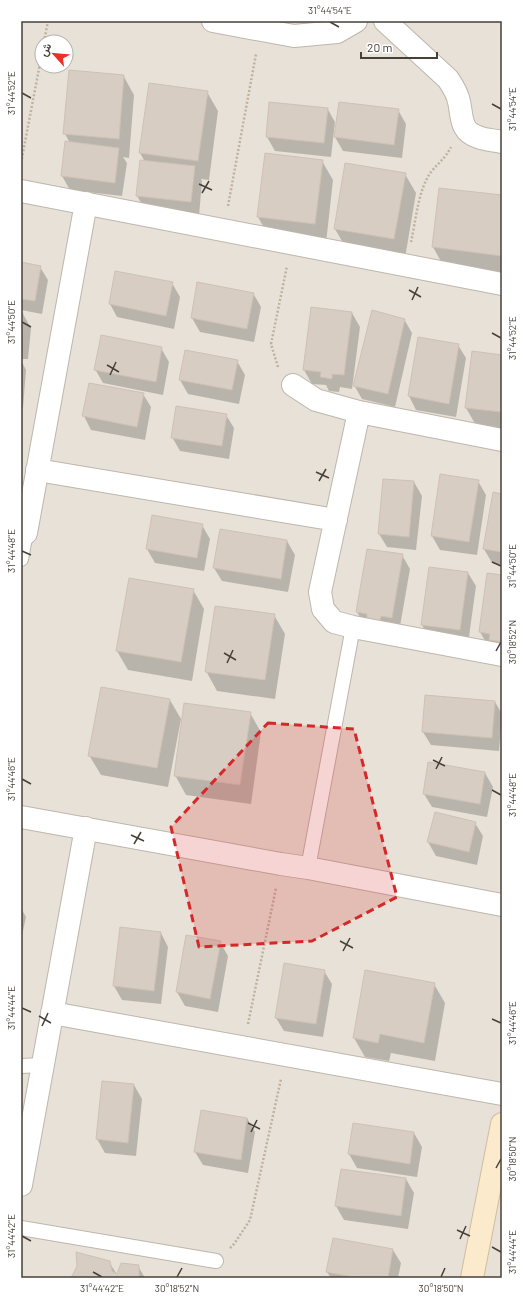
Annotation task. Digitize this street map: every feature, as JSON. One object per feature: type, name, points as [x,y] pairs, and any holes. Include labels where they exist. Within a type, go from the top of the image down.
[{"type":"street","points":[[213,21],[294,36],[337,32],[356,21]]},
{"type":"street","points":[[386,21],[448,79],[454,88],[458,99],[461,121],[467,131],[476,137],[502,142]]},
{"type":"street","points":[[21,191],[502,284]]},
{"type":"street","points":[[23,535],[37,470],[86,203]]},
{"type":"street","points":[[293,385],[316,400],[359,412],[502,440]]},
{"type":"street","points":[[359,412],[320,592],[323,609],[334,622],[353,627],[502,655]]},
{"type":"street","points":[[37,470],[336,520]]},
{"type":"street","points":[[21,817],[308,868],[502,905]]},
{"type":"street","points":[[21,1185],[86,828]]},
{"type":"street","points":[[52,1013],[502,1094]]},
{"type":"street","points":[[472,1278],[501,1131]]},
{"type":"lane","points":[[21,559],[23,535]]},
{"type":"lane","points":[[308,868],[353,627]]},
{"type":"lane","points":[[21,1066],[43,1065]]},
{"type":"lane","points":[[21,1228],[216,1260]]},
{"type":"path","points":[[46,34],[48,21]]},
{"type":"path","points":[[223,230],[260,30]]},
{"type":"path","points":[[21,163],[38,74]]},
{"type":"path","points":[[406,266],[423,188],[431,172],[445,157],[455,141],[461,121]]},
{"type":"path","points":[[292,244],[271,344],[278,369],[293,385]]},
{"type":"path","points":[[243,1048],[281,864]]},
{"type":"path","points":[[216,1260],[234,1244],[250,1220],[286,1056]]},
{"type":"highlighted area","points":[[268,723],[354,729],[397,897],[312,941],[199,947],[171,827]]},
{"type":"shaded area","points":[[21,21],[502,21],[502,1278],[21,1278]]},
{"type":"building","points":[[74,70],[124,75],[119,139],[63,134],[69,74],[74,74]]},
{"type":"building","points":[[149,83],[208,91],[198,161],[139,153]]},
{"type":"building","points":[[269,102],[328,108],[324,143],[266,137]]},
{"type":"building","points":[[339,102],[399,109],[394,145],[334,137]]},
{"type":"building","points":[[65,141],[119,148],[115,183],[61,176]]},
{"type":"building","points":[[265,153],[323,160],[315,224],[257,217]]},
{"type":"building","points":[[140,160],[195,166],[191,202],[136,196]]},
{"type":"building","points":[[345,163],[406,173],[394,239],[334,229]]},
{"type":"building","points":[[439,188],[502,195],[502,256],[432,247]]},
{"type":"building","points":[[21,262],[41,266],[35,301],[21,299]]},
{"type":"building","points":[[115,271],[173,282],[166,316],[109,304]]},
{"type":"building","points":[[197,282],[254,293],[247,329],[191,318]]},
{"type":"building","points":[[311,307],[352,312],[344,375],[332,374],[332,379],[320,377],[321,372],[303,370]]},
{"type":"building","points":[[372,310],[405,319],[388,394],[353,386]]},
{"type":"building","points":[[21,313],[23,313],[21,346]]},
{"type":"building","points":[[101,335],[162,347],[156,382],[94,370]]},
{"type":"building","points":[[418,337],[459,344],[449,404],[408,396]]},
{"type":"building","points":[[185,350],[238,360],[232,390],[179,380]]},
{"type":"building","points":[[472,351],[502,355],[502,412],[465,408]]},
{"type":"building","points":[[89,383],[144,393],[137,427],[82,416]]},
{"type":"building","points":[[176,406],[227,414],[222,446],[171,438]]},
{"type":"building","points":[[440,474],[479,480],[469,542],[431,536]]},
{"type":"building","points":[[383,479],[414,481],[409,537],[378,534]]},
{"type":"building","points":[[493,492],[502,494],[502,552],[483,549]]},
{"type":"building","points":[[152,515],[203,524],[197,558],[146,549]]},
{"type":"building","points":[[220,529],[287,540],[281,579],[213,568]]},
{"type":"building","points":[[367,549],[403,554],[392,618],[381,616],[380,621],[367,619],[367,614],[356,612]]},
{"type":"building","points":[[429,567],[468,572],[460,630],[421,625]]},
{"type":"building","points":[[487,573],[502,575],[502,642],[489,640],[490,634],[479,632]]},
{"type":"building","points":[[129,578],[194,589],[181,662],[116,651]]},
{"type":"building","points":[[215,606],[275,614],[265,680],[205,672]]},
{"type":"building","points":[[101,687],[170,699],[157,768],[88,756]]},
{"type":"building","points":[[425,695],[495,701],[492,738],[422,732]]},
{"type":"building","points":[[184,703],[251,712],[240,785],[174,776]]},
{"type":"building","points":[[428,762],[485,772],[480,804],[423,794]]},
{"type":"building","points":[[435,812],[476,822],[469,852],[427,842]]},
{"type":"building","points":[[120,927],[161,932],[154,991],[113,986]]},
{"type":"building","points":[[186,935],[221,941],[210,999],[176,992]]},
{"type":"building","points":[[284,963],[325,970],[316,1024],[275,1018]]},
{"type":"building","points":[[365,970],[435,983],[424,1043],[380,1034],[378,1043],[353,1038]]},
{"type":"building","points":[[102,1081],[134,1084],[128,1143],[96,1139]]},
{"type":"building","points":[[201,1110],[247,1118],[241,1160],[194,1152]]},
{"type":"building","points":[[353,1123],[414,1132],[410,1164],[348,1154]]},
{"type":"building","points":[[341,1169],[406,1178],[401,1216],[335,1206]]},
{"type":"building","points":[[333,1238],[393,1249],[388,1278],[358,1278],[326,1272]]},
{"type":"building","points":[[76,1252],[110,1261],[112,1271],[117,1274],[121,1263],[139,1265],[140,1278],[71,1278],[77,1266]]}]
